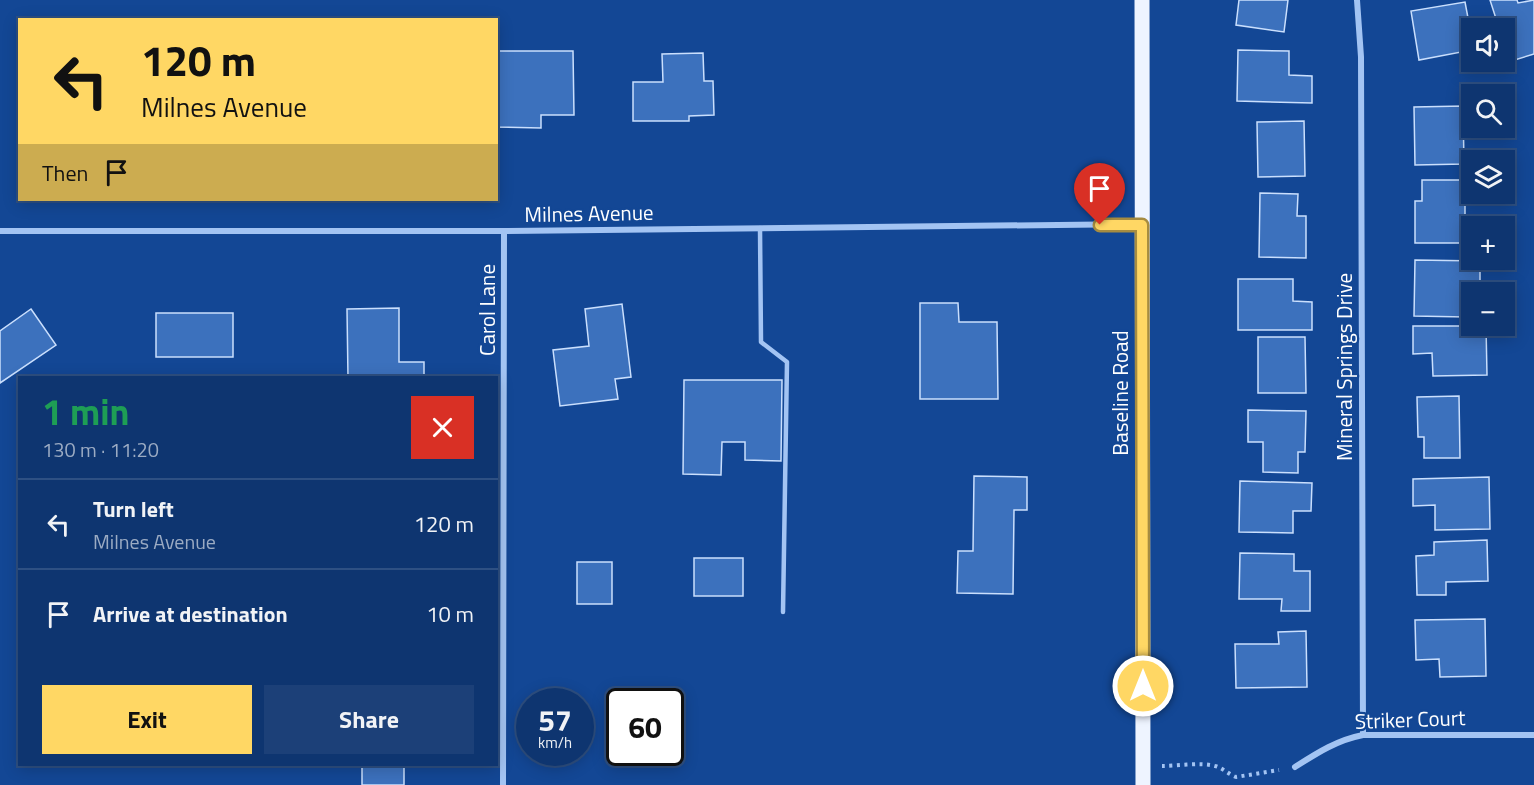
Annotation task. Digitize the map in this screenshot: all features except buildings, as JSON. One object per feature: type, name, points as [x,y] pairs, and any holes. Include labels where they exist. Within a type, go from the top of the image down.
[{"type":"main road","name":"Baseline Road","points":[[1142,0],[1143,785]]},
{"type":"street","name":"Mineral Springs Drive","points":[[1357,0],[1361,57],[1363,735]]},
{"type":"street","name":"Milnes Avenue","points":[[0,231],[504,231],[1142,225]]},
{"type":"street","name":"Carol Lane","points":[[503,785],[504,231]]},
{"type":"street","name":"Striker Court","points":[[1295,767],[1334,743],[1363,735],[1534,735]]},
{"type":"lane","points":[[760,228],[761,342],[787,362],[783,612]]},
{"type":"path","points":[[1143,766],[1205,764],[1218,766],[1229,775],[1236,777],[1295,767]]},
{"type":"route","points":[[1100,225],[1142,225],[1143,686]]}]
